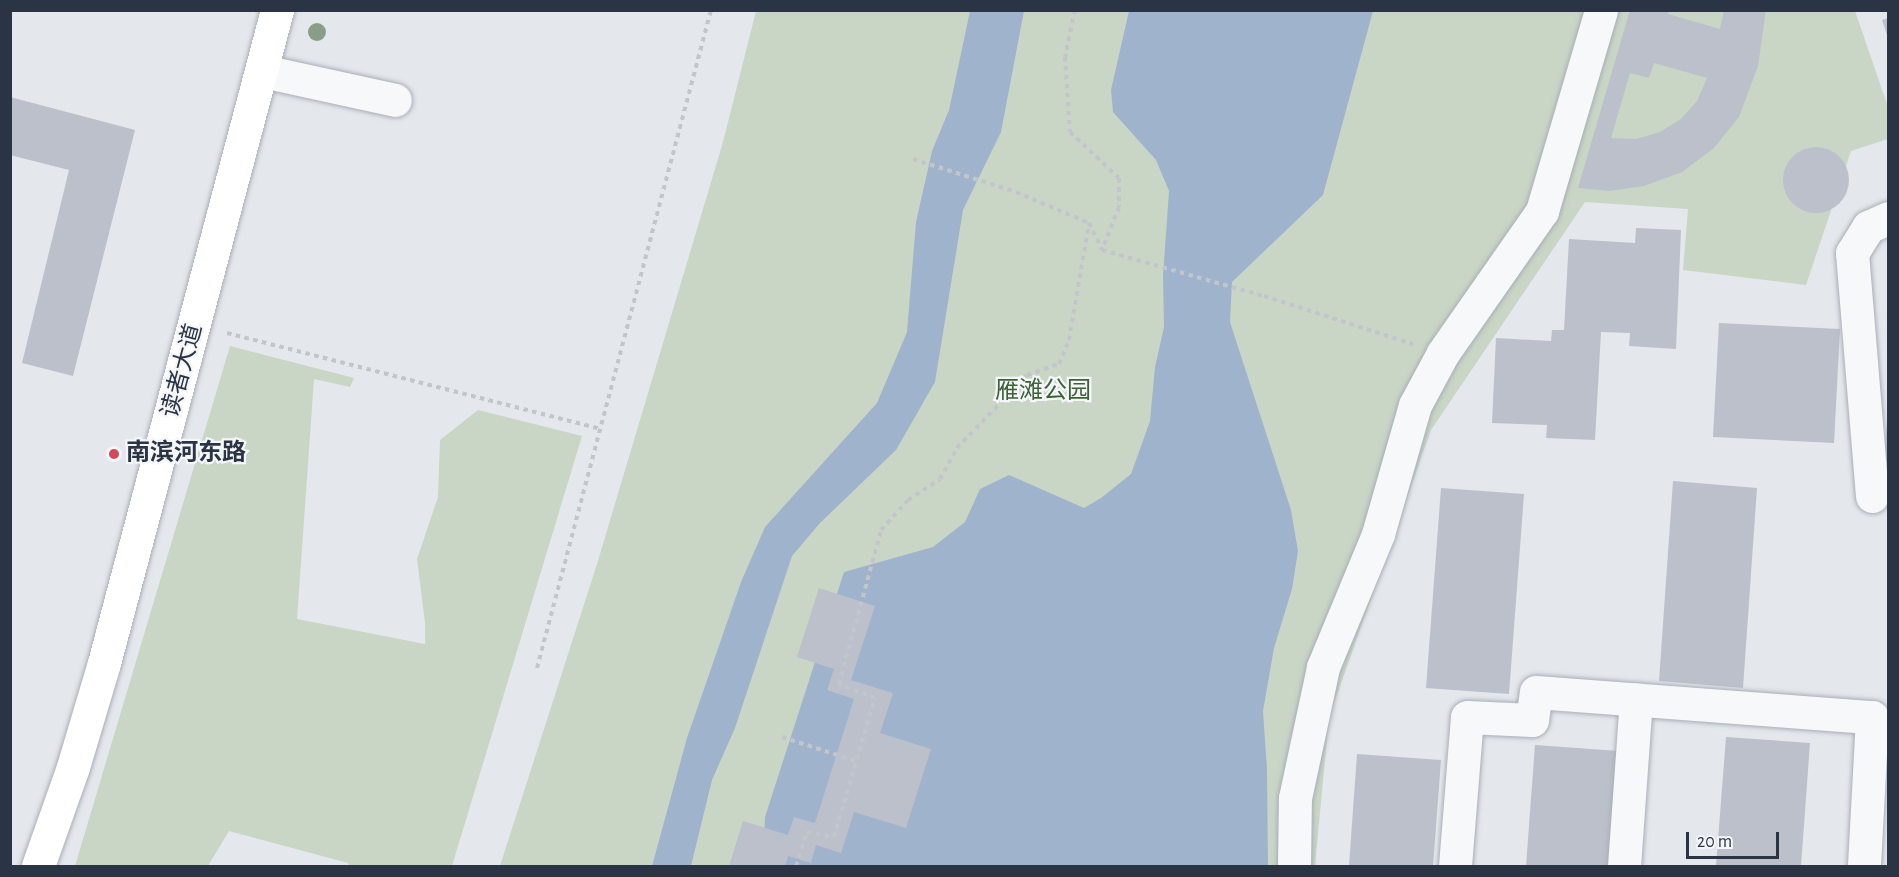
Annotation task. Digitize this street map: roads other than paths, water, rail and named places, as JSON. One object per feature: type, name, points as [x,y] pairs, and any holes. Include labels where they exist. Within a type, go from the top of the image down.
[{"type":"main road","name":"读者大道","points":[[38,867],[73,767],[107,652],[277,10]]},
{"type":"street","points":[[1294,867],[1295,798],[1323,667],[1378,534],[1415,405],[1443,353],[1542,211],[1601,10]]},
{"type":"street","points":[[262,71],[395,100]]},
{"type":"street","points":[[1872,496],[1852,253],[1868,227],[1888,218]]},
{"type":"street","points":[[1455,867],[1467,717],[1532,720],[1536,692],[1872,717],[1864,867]]},
{"type":"street","points":[[1624,867],[1636,699]]},
{"type":"water","points":[[970,11],[1024,11],[1001,132],[963,210],[935,382],[896,450],[820,523],[792,556],[735,728],[712,780],[691,866],[652,866],[687,738],[741,582],[765,527],[877,403],[907,332],[916,222],[932,151],[949,110]]},
{"type":"water","points":[[1129,11],[1373,11],[1323,195],[1232,282],[1230,322],[1291,510],[1298,551],[1292,589],[1274,648],[1263,711],[1267,769],[1268,866],[763,866],[765,817],[844,572],[933,547],[965,522],[980,489],[1009,475],[1084,508],[1101,498],[1131,474],[1150,421],[1155,367],[1164,327],[1163,276],[1169,191],[1156,160],[1113,112],[1111,90]]},
{"type":"place","name":"南滨河东路","points":[[114,454]]},
{"type":"park label","name":"雁滩公园","points":[[1043,392]]}]
